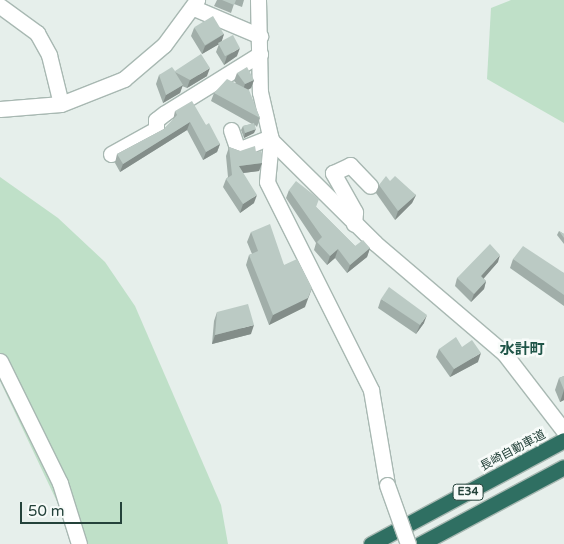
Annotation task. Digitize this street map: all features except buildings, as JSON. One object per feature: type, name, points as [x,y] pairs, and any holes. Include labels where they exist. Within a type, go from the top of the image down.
[{"type":"highway","name":"長崎自動車道","points":[[371,544],[564,440]]},
{"type":"highway","name":"E34","points":[[420,544],[564,467]]},
{"type":"street","points":[[258,0],[263,117],[270,138],[354,224],[504,353],[544,400],[564,432]]},
{"type":"street","points":[[0,109],[61,104],[124,79],[164,46],[196,4],[260,36]]},
{"type":"street","points":[[0,6],[37,33],[49,55],[61,104]]},
{"type":"street","points":[[111,154],[156,129],[156,120],[165,113],[260,54]]},
{"type":"street","points":[[231,130],[238,150],[270,138]]},
{"type":"street","points":[[270,138],[265,169],[267,182],[371,390],[388,485],[408,544]]},
{"type":"street","points":[[354,224],[355,212],[333,173],[350,165],[370,186]]},
{"type":"street","points":[[0,361],[60,483],[79,544]]},
{"type":"green space","points":[[511,0],[564,0],[564,123],[487,79],[491,8]]},
{"type":"green space","points":[[0,177],[58,218],[105,262],[135,306],[221,505],[228,544],[77,544],[0,381]]},
{"type":"district","name":"水計町","points":[[522,350]]}]
